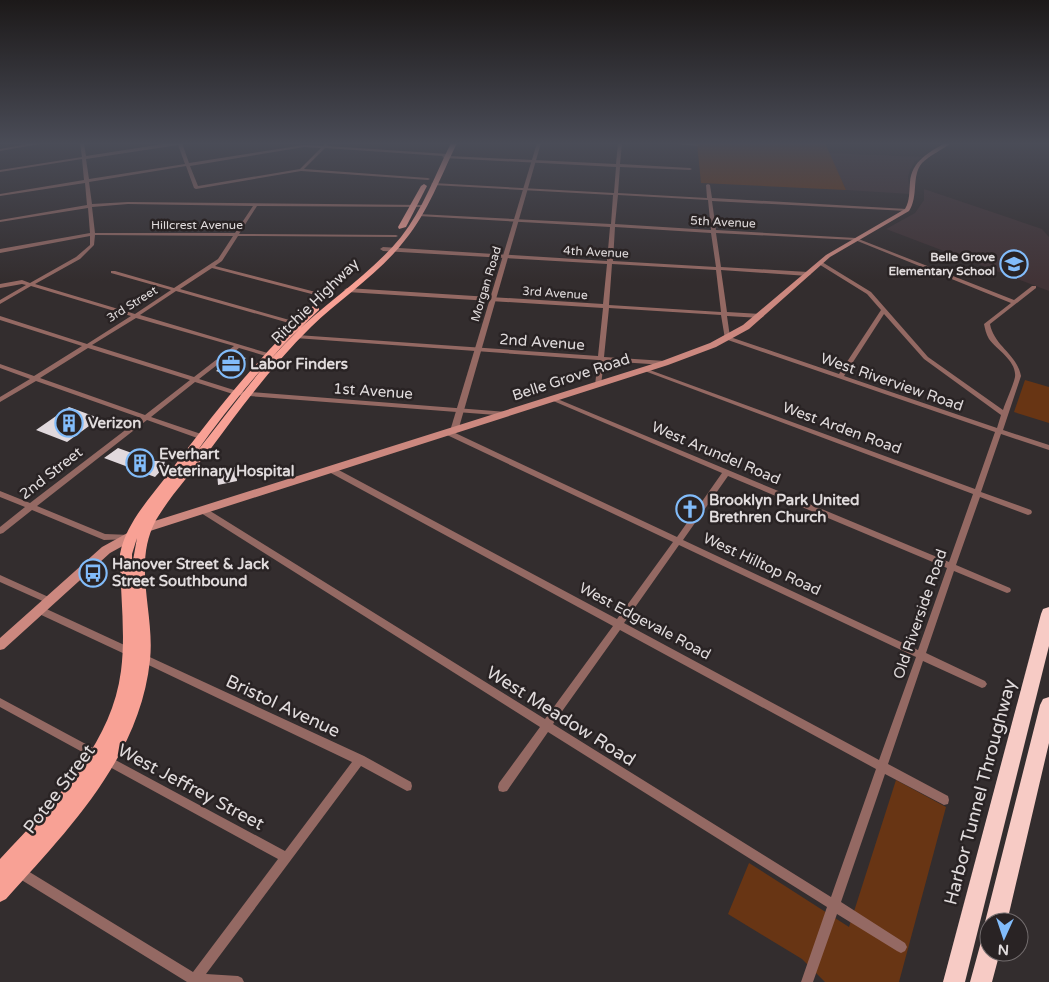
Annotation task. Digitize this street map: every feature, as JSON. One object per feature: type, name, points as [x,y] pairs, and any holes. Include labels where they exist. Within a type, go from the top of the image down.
[{"type":"highway","name":"Harbor Tunnel Throughway","points":[[954,982],[1049,614]]},
{"type":"highway","points":[[998,912],[1049,705]]},
{"type":"highway","points":[[981,982],[986,962]]},
{"type":"main road","name":"Ritchie Highway","points":[[130,537],[139,520],[236,393],[298,324],[396,236],[426,189]]},
{"type":"main road","name":"Ritchie Highway","points":[[139,550],[146,528],[174,489],[249,394],[297,337],[393,250],[412,227],[423,206],[429,189]]},
{"type":"main road","points":[[906,210],[913,198],[913,189]]},
{"type":"main road","name":"Belle Grove Road","points":[[0,645],[106,550],[146,528],[692,354],[727,338],[761,316],[820,263],[856,239],[906,210]]},
{"type":"main road","name":"Potee Street","points":[[102,759],[124,695],[130,652],[126,569],[130,537]]},
{"type":"main road","name":"Potee Street","points":[[0,893],[6,867],[79,801],[102,759],[129,719],[141,678],[144,658],[138,565],[139,550]]},
{"type":"street","points":[[0,195],[38,189]]},
{"type":"street","points":[[0,302],[84,254],[92,245],[93,234],[88,189]]},
{"type":"street","points":[[526,189],[906,210]]},
{"type":"street","name":"Morgan Road","points":[[451,432],[460,410],[526,189]]},
{"type":"street","points":[[598,385],[616,189]]},
{"type":"street","points":[[708,189],[727,338]]},
{"type":"street","points":[[0,221],[90,206],[128,204],[423,206]]},
{"type":"street","name":"3rd Street","points":[[0,400],[135,316],[220,260],[256,204]]},
{"type":"street","name":"5th Avenue","points":[[418,215],[856,239],[1014,302]]},
{"type":"street","name":"Hillcrest Avenue","points":[[0,251],[93,234],[396,236]]},
{"type":"street","name":"4th Avenue","points":[[383,249],[808,274]]},
{"type":"street","points":[[820,263],[869,292],[926,358],[1004,414]]},
{"type":"street","points":[[212,266],[329,297]]},
{"type":"street","points":[[113,272],[298,324]]},
{"type":"street","points":[[0,286],[22,282],[269,355]]},
{"type":"street","name":"Old Riverside Road","points":[[808,980],[1015,384],[1018,371],[1014,362],[989,336],[987,324],[1034,287]]},
{"type":"street","name":"3rd Avenue","points":[[347,290],[761,316]]},
{"type":"street","points":[[840,378],[884,310]]},
{"type":"street","name":"1st Avenue","points":[[0,318],[236,393],[507,414]]},
{"type":"street","name":"2nd Avenue","points":[[297,337],[665,363]]},
{"type":"street","name":"West Riverview Road","points":[[727,338],[1049,448]]},
{"type":"street","name":"2nd Street","points":[[0,531],[238,346]]},
{"type":"street","points":[[0,366],[202,437]]},
{"type":"street","name":"West Arden Road","points":[[645,370],[1028,512]]},
{"type":"street","name":"West Arundel Road","points":[[553,399],[1008,590]]},
{"type":"street","name":"West Hilltop Road","points":[[451,432],[982,684]]},
{"type":"street","name":"West Edgevale Road","points":[[332,470],[944,800]]},
{"type":"street","points":[[503,787],[727,472]]},
{"type":"street","points":[[0,494],[104,538],[130,537]]},
{"type":"street","name":"West Meadow Road","points":[[204,511],[901,947]]},
{"type":"street","points":[[0,578],[50,601]]},
{"type":"street","name":"Bristol Avenue","points":[[40,610],[360,760],[406,786]]},
{"type":"street","name":"West Jeffrey Street","points":[[0,702],[287,858]]},
{"type":"street","points":[[194,981],[360,760]]},
{"type":"street","points":[[6,867],[194,981],[238,982]]},
{"type":"shaded area","points":[[909,189],[910,194],[846,190]]},
{"type":"shaded area","name":"Belle Grove Elementary School","points":[[924,189],[1042,229],[1049,237],[1049,291],[886,229],[915,213],[924,200]]},
{"type":"shaded area","points":[[1025,380],[1049,387],[1049,423],[1014,412]]},
{"type":"shaded area","points":[[896,780],[946,807],[899,982],[825,982],[802,959],[728,914],[749,863],[849,927]]},
{"type":"building","name":"Labor Finders","points":[[236,355],[246,358],[225,374],[216,371]]},
{"type":"building","name":"Verizon","points":[[69,407],[96,417],[92,420],[96,421],[67,442],[36,430]]},
{"type":"building","name":"Everhart Veterinary Hospital","points":[[118,448],[154,461],[165,461],[164,465],[166,465],[155,477],[104,458]]},
{"type":"building","points":[[236,467],[237,481],[218,485],[217,471]]},
{"type":"place","name":"Belle Grove Elementary School","points":[[1014,264]]},
{"type":"place","name":"Labor Finders","points":[[231,364]]},
{"type":"place","name":"Verizon","points":[[69,423]]},
{"type":"place","name":"Everhart Veterinary Hospital","points":[[140,463]]},
{"type":"place","name":"Brooklyn Park United Brethren Church","points":[[690,509]]},
{"type":"place","name":"Hanover Street & Jack Street Southbound","points":[[93,573]]}]
